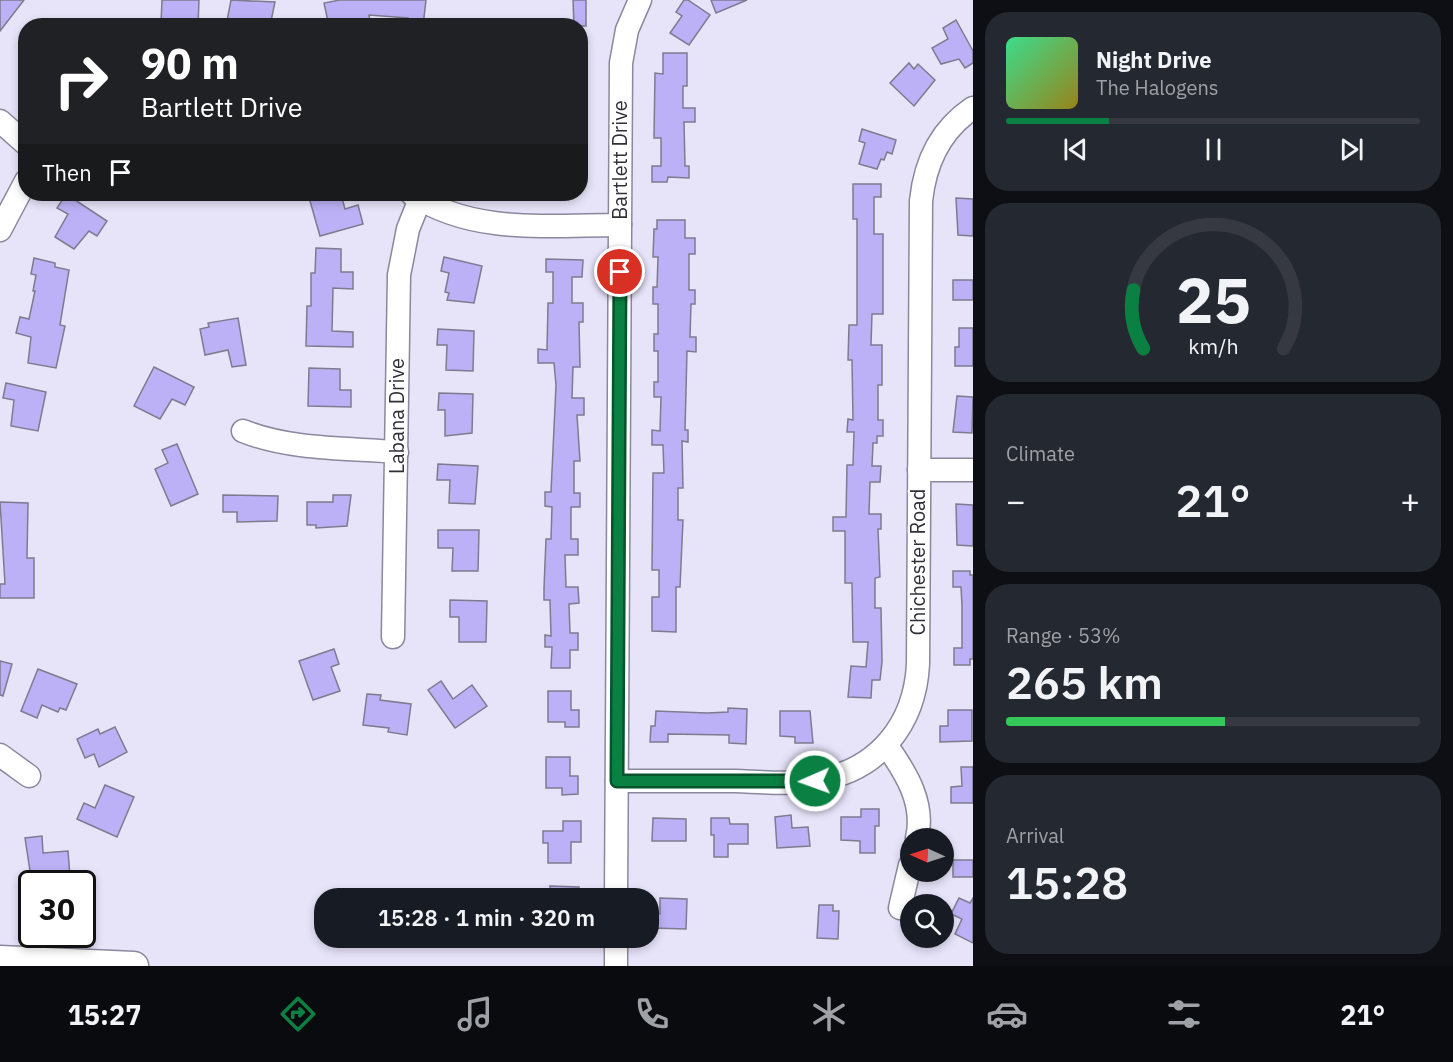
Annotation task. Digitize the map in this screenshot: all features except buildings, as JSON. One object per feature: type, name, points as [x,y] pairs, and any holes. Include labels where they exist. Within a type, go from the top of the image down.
[{"type":"main road","points":[[0,960],[134,966]]},
{"type":"street","name":"Bartlett Drive","points":[[616,888],[622,48],[640,0]]},
{"type":"street","name":"Chichester Road","points":[[617,781],[815,781],[856,769],[887,746],[907,716],[917,682],[923,180],[936,146],[949,128],[973,108]]},
{"type":"street","points":[[0,121],[18,137]]},
{"type":"street","points":[[0,230],[18,196]]},
{"type":"street","name":"Labana Drive","points":[[393,637],[399,275],[415,201]]},
{"type":"street","points":[[426,201],[453,214],[489,223],[620,225]]},
{"type":"street","points":[[243,431],[263,439],[284,442],[397,452]]},
{"type":"street","points":[[919,470],[973,470]]},
{"type":"street","points":[[887,746],[908,774],[918,816],[917,828]]},
{"type":"street","points":[[0,755],[29,776]]},
{"type":"street","points":[[616,948],[616,966]]},
{"type":"route","points":[[620,272],[617,781],[815,781]]}]
